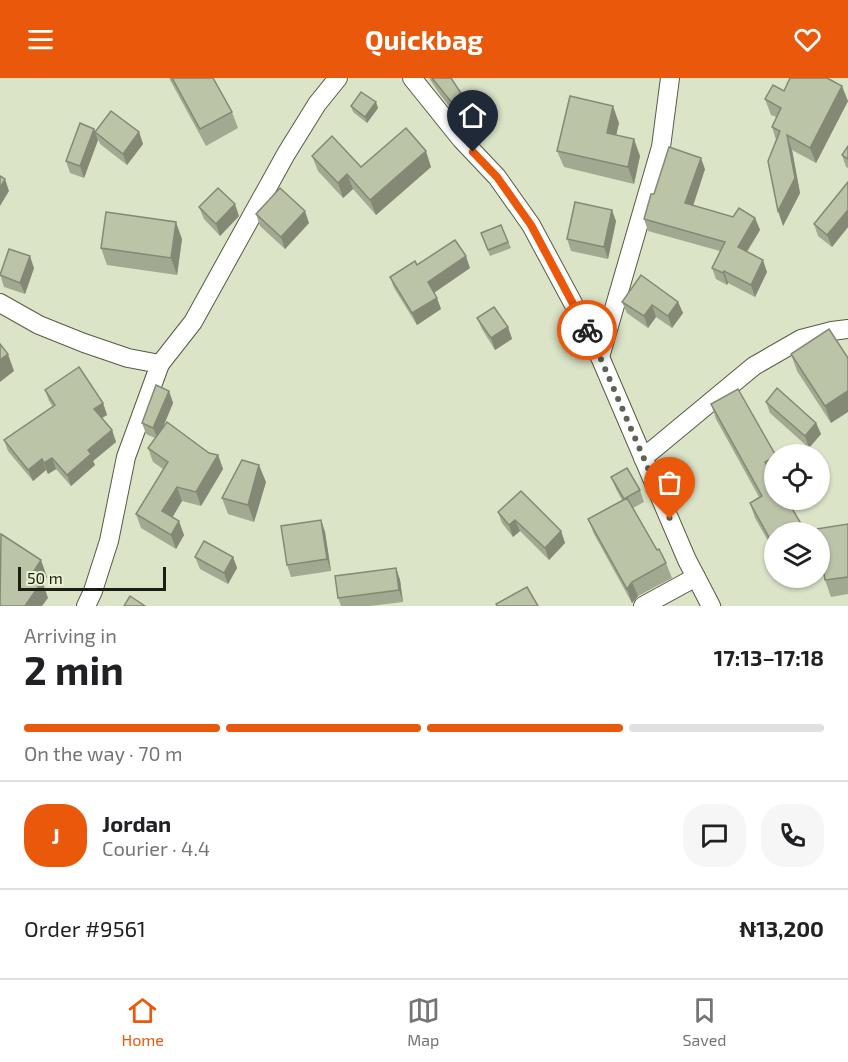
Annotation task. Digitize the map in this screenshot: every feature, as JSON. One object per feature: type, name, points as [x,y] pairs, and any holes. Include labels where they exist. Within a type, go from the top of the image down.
[{"type":"street","points":[[86,606],[109,542],[126,457],[160,364],[193,322],[286,154],[317,104],[338,78]]},
{"type":"street","points":[[412,78],[461,139],[497,177],[531,225],[600,357],[687,560],[711,606]]},
{"type":"street","points":[[600,357],[661,147],[670,78]]},
{"type":"street","points":[[2,306],[84,344],[128,358],[160,364]]},
{"type":"street","points":[[643,458],[754,366],[801,339],[848,329]]},
{"type":"street","points":[[643,606],[696,577]]},
{"type":"building","points":[[172,78],[213,78],[232,112],[200,129]]},
{"type":"building","points":[[432,78],[451,78],[474,113],[465,119]]},
{"type":"building","points":[[790,78],[827,78],[842,86],[810,148],[787,135],[795,178],[778,211],[768,161],[780,131],[772,127],[781,108],[765,99],[773,85],[784,91]]},
{"type":"building","points":[[361,92],[376,102],[365,117],[351,106]]},
{"type":"building","points":[[570,96],[613,106],[607,133],[634,139],[628,167],[557,151]]},
{"type":"building","points":[[111,111],[139,132],[123,154],[95,132]]},
{"type":"building","points":[[80,123],[94,129],[80,166],[66,161]]},
{"type":"building","points":[[406,128],[426,151],[370,200],[347,174],[338,183],[312,156],[332,136],[361,167]]},
{"type":"building","points":[[848,146],[848,159],[842,155]]},
{"type":"building","points":[[669,147],[701,158],[685,203],[733,217],[739,208],[755,218],[738,247],[763,260],[751,285],[724,271],[723,273],[712,268],[725,242],[644,219]]},
{"type":"building","points":[[0,176],[5,179],[0,188]]},
{"type":"building","points":[[848,182],[848,210],[827,235],[814,224]]},
{"type":"building","points":[[218,188],[235,204],[216,224],[199,207]]},
{"type":"building","points":[[280,188],[305,211],[281,237],[256,214]]},
{"type":"building","points":[[575,202],[612,210],[604,247],[567,239]]},
{"type":"building","points":[[106,212],[176,222],[171,258],[101,248]]},
{"type":"building","points":[[501,225],[508,242],[488,250],[481,233]]},
{"type":"building","points":[[455,240],[466,256],[428,282],[437,298],[412,313],[390,277],[415,261],[417,265]]},
{"type":"building","points":[[9,249],[30,256],[20,283],[0,275]]},
{"type":"building","points":[[641,275],[678,302],[668,316],[652,305],[644,316],[622,302]]},
{"type":"building","points":[[494,307],[508,327],[491,338],[477,318]]},
{"type":"building","points":[[829,329],[848,358],[848,391],[825,406],[791,354]]},
{"type":"building","points":[[0,344],[8,354],[0,360]]},
{"type":"building","points":[[79,367],[103,403],[94,409],[112,430],[88,450],[91,454],[67,475],[52,458],[44,463],[42,459],[28,470],[4,440],[55,405],[45,390]]},
{"type":"building","points":[[156,385],[169,391],[153,428],[142,423]]},
{"type":"building","points":[[777,388],[816,423],[805,436],[766,402]]},
{"type":"building","points":[[738,389],[769,444],[764,444],[764,510],[793,510],[800,522],[764,522],[764,528],[750,503],[762,496],[711,404]]},
{"type":"building","points":[[167,422],[209,453],[218,455],[196,492],[177,487],[162,511],[179,521],[171,535],[136,514],[168,462],[148,448]]},
{"type":"building","points":[[242,460],[259,465],[248,505],[222,498]]},
{"type":"building","points":[[627,468],[640,490],[624,499],[611,477]]},
{"type":"building","points":[[521,491],[561,531],[545,548],[515,520],[509,525],[498,512]]},
{"type":"building","points":[[627,498],[666,563],[632,582],[627,589],[588,519]]},
{"type":"building","points":[[321,520],[327,559],[287,565],[281,526]]},
{"type":"building","points":[[848,524],[848,577],[830,579],[830,527]]},
{"type":"building","points":[[1,534],[41,560],[32,574],[42,581],[25,606],[0,606]]},
{"type":"building","points":[[204,541],[233,557],[224,573],[195,557]]},
{"type":"building","points":[[396,568],[399,590],[338,598],[335,576]]},
{"type":"building","points":[[527,587],[538,606],[497,606],[496,604]]},
{"type":"building","points":[[130,596],[145,606],[124,606]]},
{"type":"way so far","points":[[587,330],[670,519]]},
{"type":"route","points":[[473,152],[497,177],[531,225],[587,330]]}]
